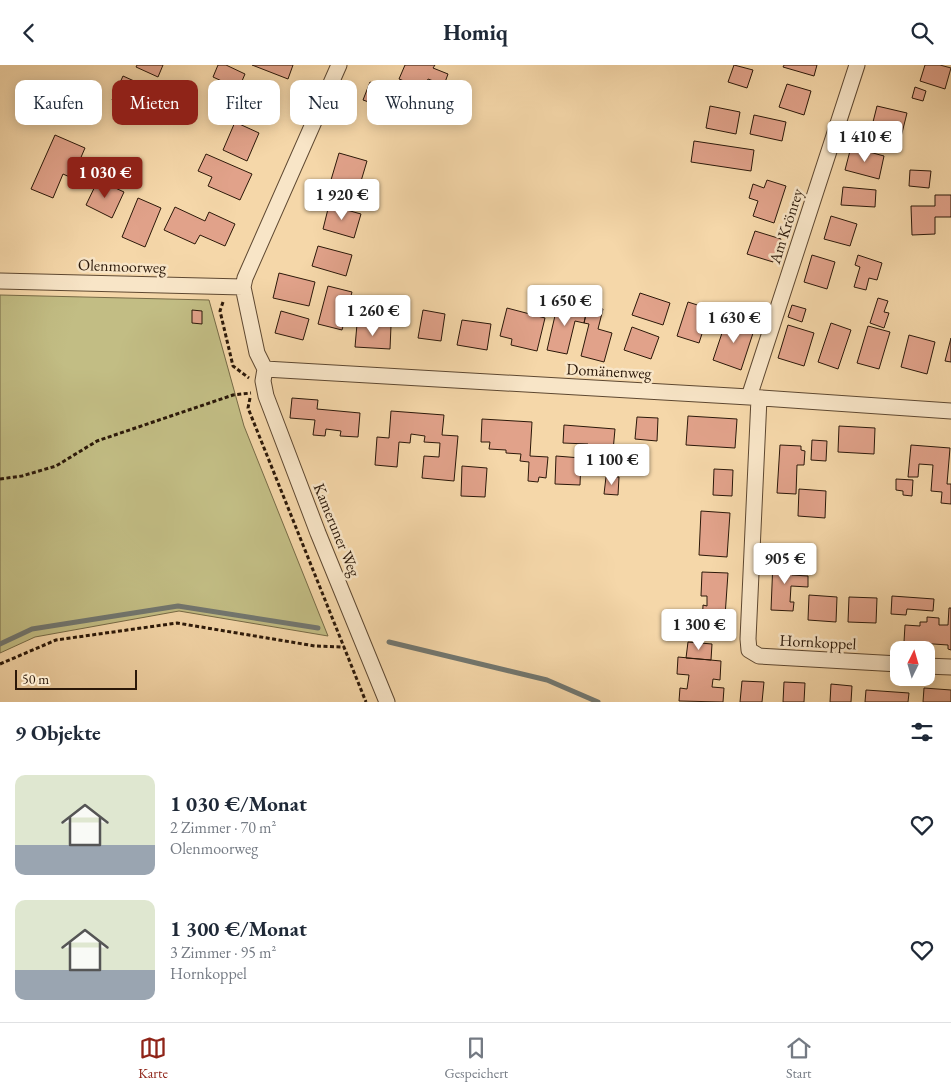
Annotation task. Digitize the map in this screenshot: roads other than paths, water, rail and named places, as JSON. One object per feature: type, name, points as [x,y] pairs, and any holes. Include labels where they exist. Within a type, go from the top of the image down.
[{"type":"street","points":[[265,369],[257,353],[243,287],[245,278],[339,65]]},
{"type":"street","name":"Am Krönrey","points":[[754,397],[857,65]]},
{"type":"street","name":"Olenmoorweg","points":[[0,281],[243,287]]},
{"type":"street","name":"Domänenweg","points":[[265,369],[754,397],[951,411]]},
{"type":"street","name":"Kameruner Weg","points":[[265,369],[255,388],[318,533],[387,702]]},
{"type":"street","name":"Hornkoppel","points":[[754,397],[749,650],[759,656],[890,663]]},
{"type":"street","points":[[935,666],[951,667]]},
{"type":"waterway","points":[[0,644],[32,629],[178,606],[318,628]]},
{"type":"waterway","points":[[389,642],[547,680],[598,702]]}]
